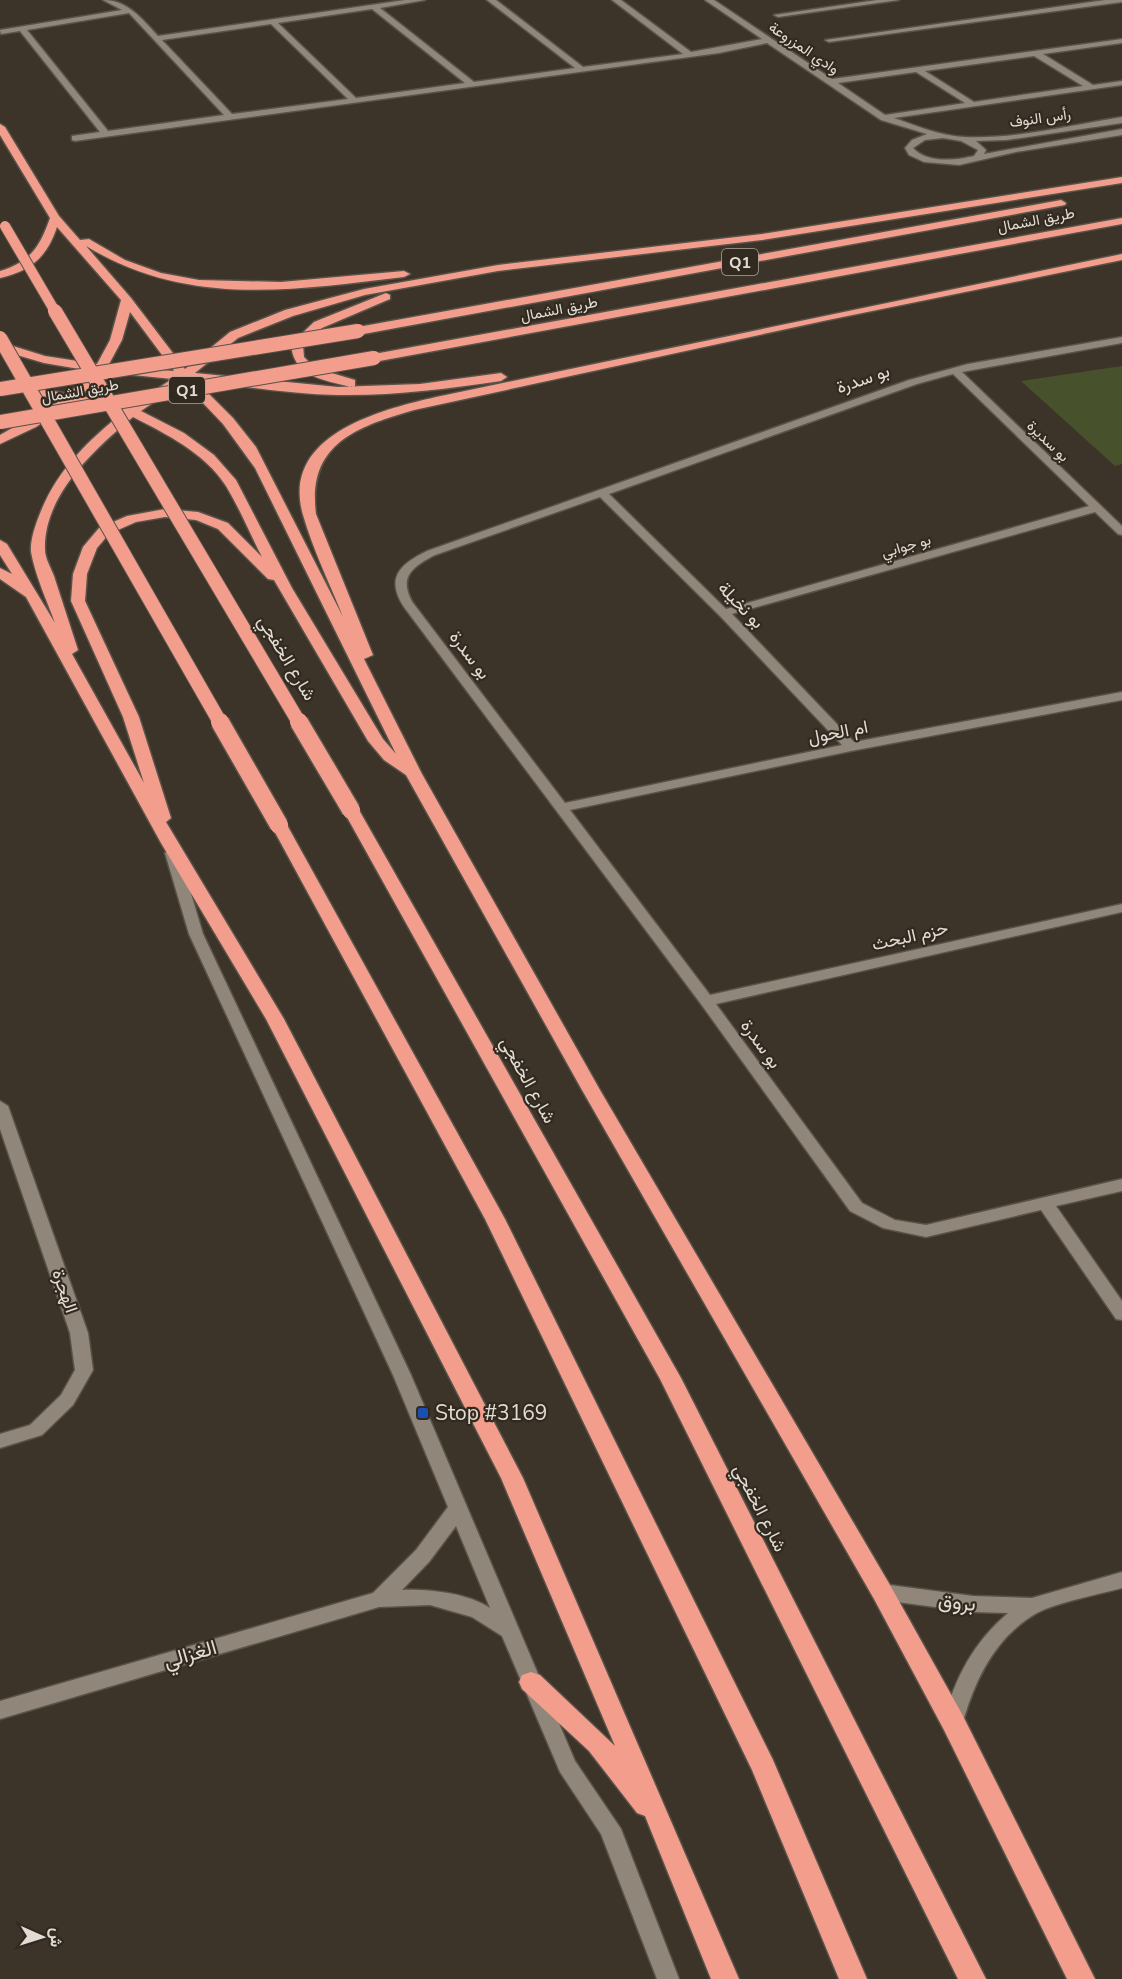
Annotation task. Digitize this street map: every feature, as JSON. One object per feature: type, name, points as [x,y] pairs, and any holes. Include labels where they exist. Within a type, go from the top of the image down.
[{"type":"highway","points":[[0,127],[55,218],[128,300],[184,376],[228,421],[249,447],[414,774],[603,1111],[882,1592],[953,1722],[1081,1979]]},
{"type":"highway","points":[[55,218],[105,256],[123,265],[156,276],[204,284],[276,285],[498,268],[762,237],[1122,180]]},
{"type":"highway","name":"طريق الشمال","points":[[0,389],[358,331],[1122,192]]},
{"type":"highway","points":[[0,275],[19,270],[37,260],[44,249],[55,218]]},
{"type":"highway","name":"طريق الشمال","points":[[0,422],[511,335],[1122,220]]},
{"type":"highway","name":"شارع الخفجي","points":[[2,222],[351,810],[670,1378],[972,1979]]},
{"type":"highway","points":[[414,774],[309,514],[306,485],[313,462],[325,446],[343,433],[378,417],[677,347],[1122,256]]},
{"type":"highway","points":[[86,694],[38,550],[42,527],[52,496],[67,473],[93,444],[132,411],[184,376],[234,336],[289,313],[364,292],[498,268]]},
{"type":"highway","points":[[437,386],[367,384],[336,380],[311,371],[303,365],[296,351],[297,344],[318,325],[367,303],[498,268]]},
{"type":"highway","points":[[0,440],[40,420],[73,397],[99,369],[110,354],[128,300]]},
{"type":"highway","points":[[0,338],[279,825],[495,1219],[764,1768],[853,1979]]},
{"type":"highway","points":[[0,346],[34,356],[99,369],[336,391],[437,386],[677,347]]},
{"type":"highway","points":[[0,384],[73,397],[132,411],[179,436],[209,458],[231,483],[285,588],[375,741],[390,757],[414,774]]},
{"type":"highway","points":[[169,843],[132,717],[78,601],[80,574],[90,547],[104,531],[132,519],[165,513],[198,516],[223,526],[285,588]]},
{"type":"highway","points":[[0,544],[33,597],[169,843],[275,1020],[512,1479],[662,1826],[724,1979]]},
{"type":"highway","points":[[0,572],[33,597]]},
{"type":"highway","points":[[531,1682],[598,1743],[662,1826]]},
{"type":"street","points":[[107,0],[131,11],[230,117]]},
{"type":"street","points":[[127,0],[131,11]]},
{"type":"street","points":[[157,38],[421,0]]},
{"type":"street","points":[[491,0],[581,69]]},
{"type":"street","points":[[616,0],[690,54]]},
{"type":"street","name":"وادي المزروعة","points":[[709,0],[884,118],[943,136]]},
{"type":"street","points":[[829,0],[841,7]]},
{"type":"street","points":[[778,15],[895,0]]},
{"type":"street","points":[[829,40],[1116,0]]},
{"type":"street","points":[[375,7],[472,84]]},
{"type":"street","points":[[1,32],[131,11]]},
{"type":"street","points":[[272,21],[354,100]]},
{"type":"street","points":[[22,29],[106,134]]},
{"type":"street","points":[[719,51],[768,40]]},
{"type":"street","points":[[829,81],[1122,41]]},
{"type":"street","points":[[75,138],[690,54],[776,46]]},
{"type":"street","points":[[1035,53],[1092,87]]},
{"type":"street","points":[[917,69],[973,105]]},
{"type":"street","points":[[884,118],[1122,84]]},
{"type":"street","name":"وادي المزروعة","points":[[884,118],[895,132]]},
{"type":"street","name":"رأس النوف","points":[[943,136],[961,139],[1007,137],[1122,120]]},
{"type":"street","name":"رأس النوف","points":[[910,147],[916,156],[936,162],[959,162],[1122,132]]},
{"type":"street","points":[[902,140],[910,147],[920,139],[943,136]]},
{"type":"street","points":[[961,139],[980,147],[982,150],[978,157]]},
{"type":"street","name":"بو سدرة","points":[[1122,340],[954,370],[431,553],[409,566],[399,584],[401,594],[408,604],[706,1001],[856,1207],[873,1218],[893,1226],[926,1231],[1122,1185]]},
{"type":"street","name":"بو سديرة","points":[[954,370],[1122,532]]},
{"type":"street","name":"بو نخيلة","points":[[601,492],[724,613],[851,747]]},
{"type":"street","name":"بو جوابي","points":[[724,613],[1096,508]]},
{"type":"street","name":"ام الحول","points":[[562,808],[851,747],[1122,696]]},
{"type":"street","points":[[169,843],[196,934],[402,1375],[567,1767],[610,1829],[668,1979]]},
{"type":"street","name":"حزم البحث","points":[[706,1001],[1122,908]]},
{"type":"street","name":"الهجرة","points":[[0,1106],[5,1135],[79,1333],[84,1370],[67,1400],[36,1430],[0,1441]]},
{"type":"street","points":[[1046,1204],[1122,1314]]},
{"type":"street","name":"الغزالي","points":[[379,1599],[412,1570],[439,1540],[459,1507]]},
{"type":"street","name":"بروق","points":[[953,1722],[960,1692],[972,1665],[990,1641],[1011,1620],[1032,1606],[1122,1580]]},
{"type":"street","name":"بروق","points":[[882,1592],[973,1604],[1032,1606]]},
{"type":"street","name":"الغزالي","points":[[0,1710],[379,1599],[430,1597],[478,1610],[510,1632]]},
{"type":"green space","points":[[1122,366],[1122,464],[1115,466],[1021,381]]},
{"type":"place","name":"Stop #3169","points":[[423,1413]]}]
